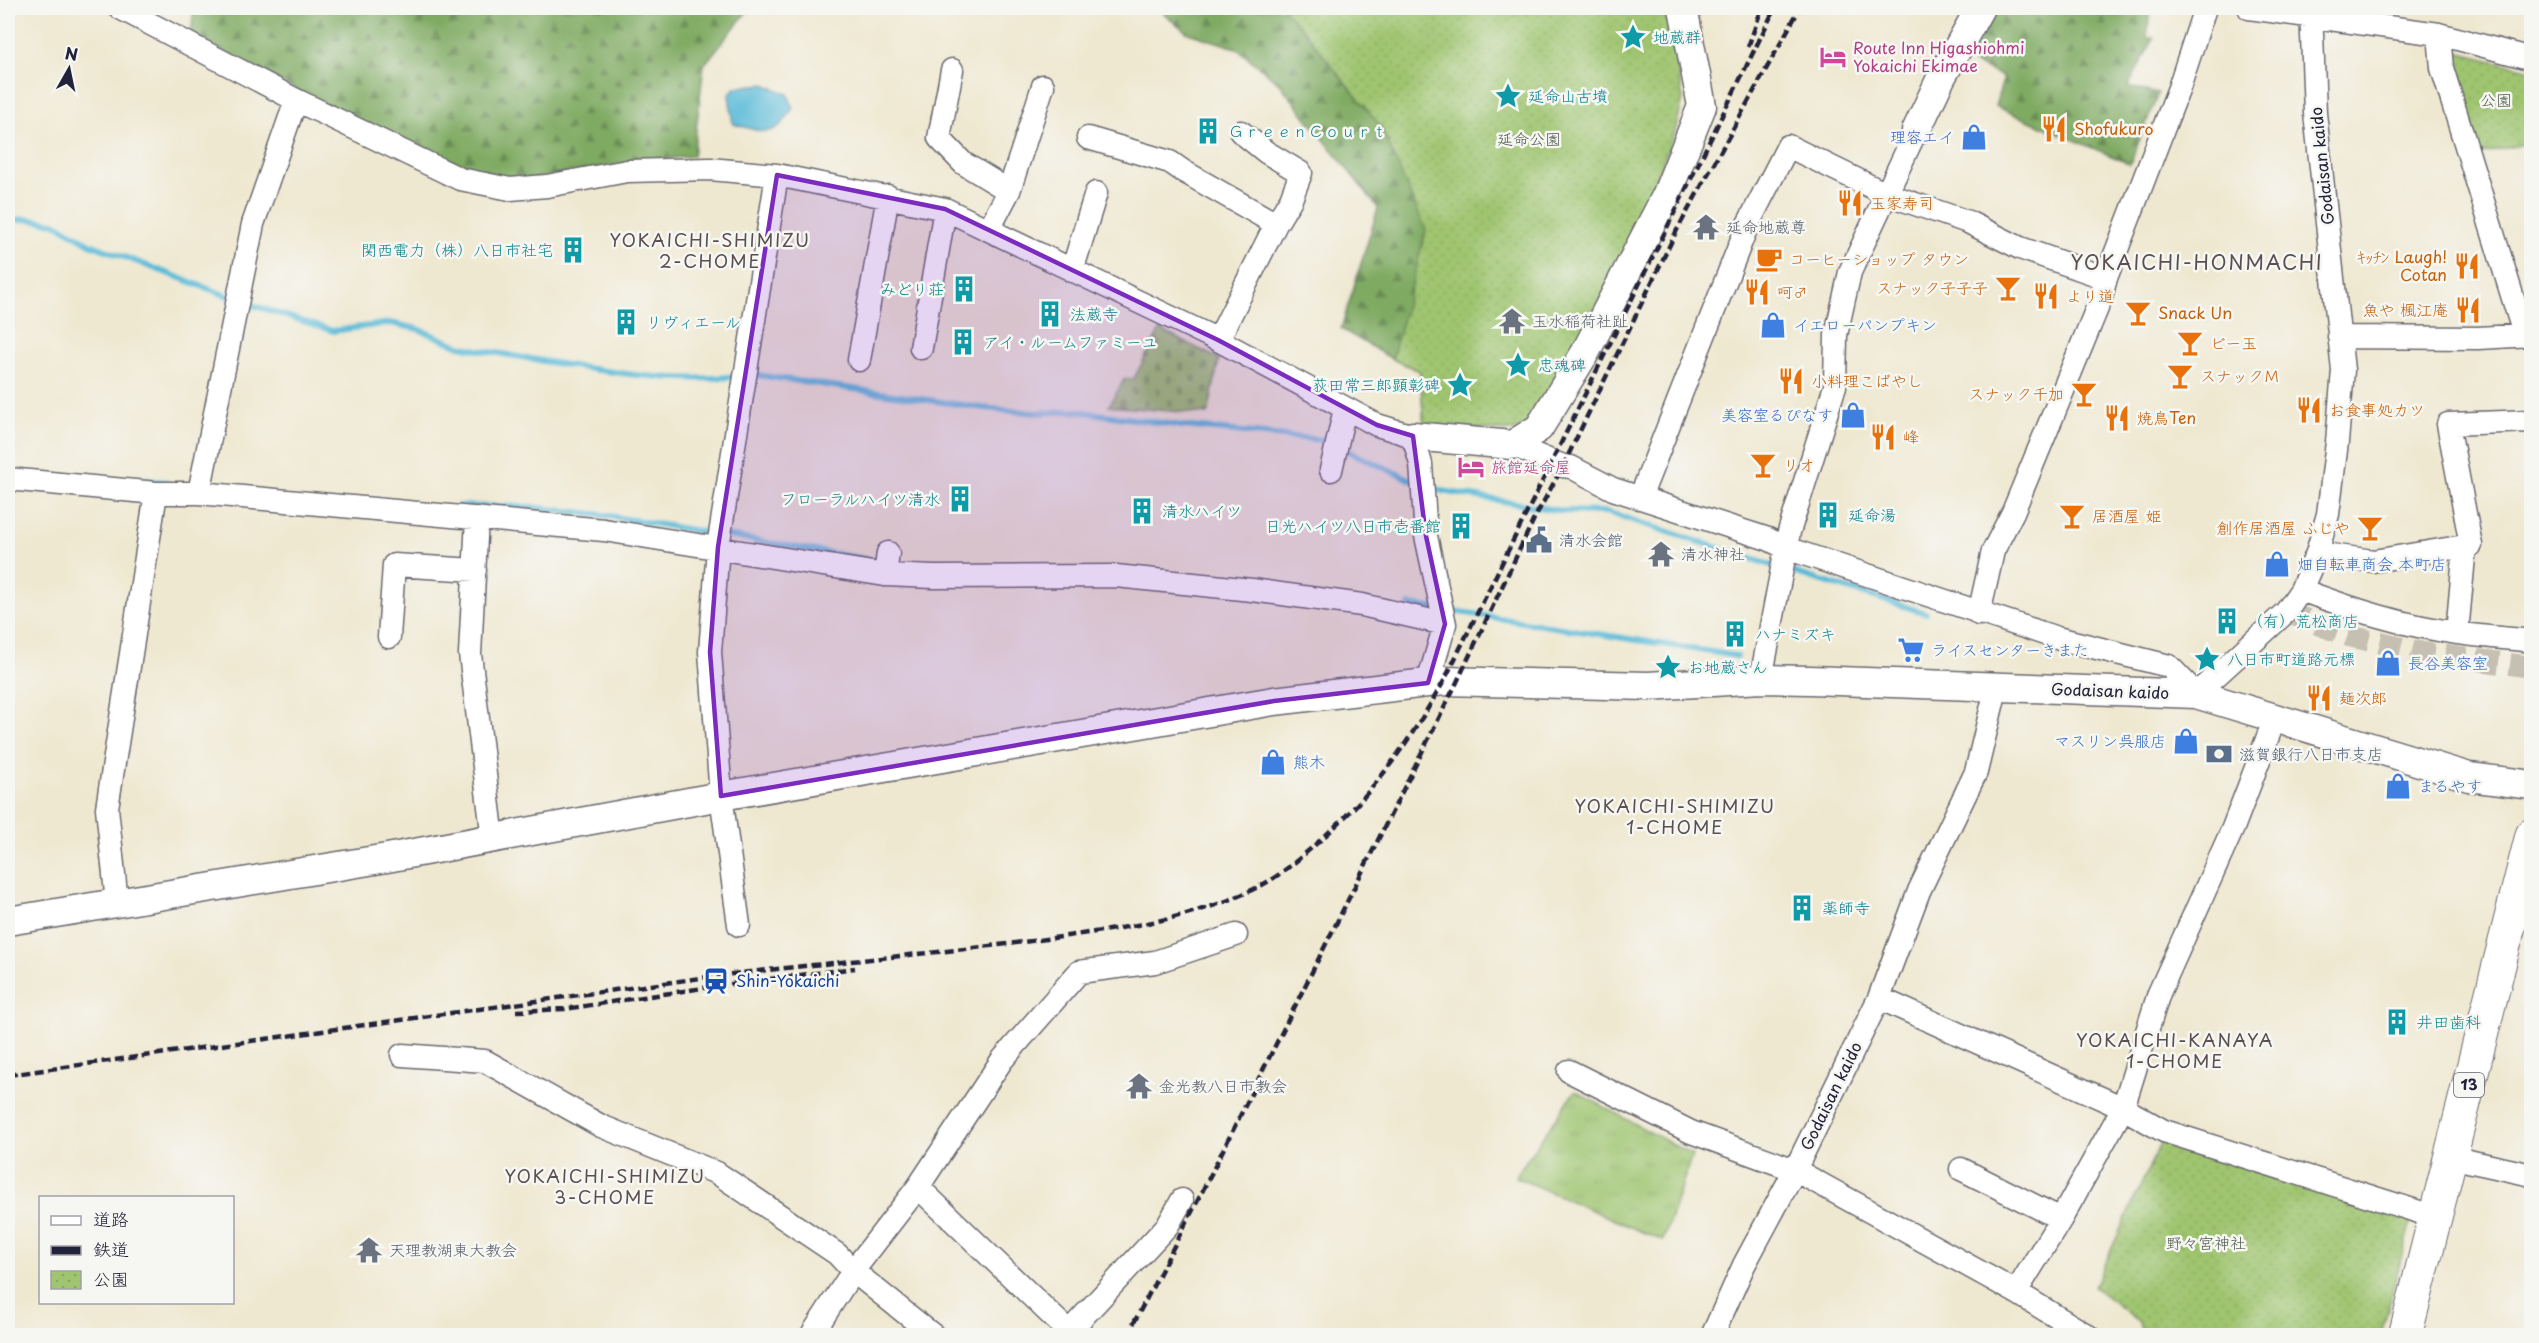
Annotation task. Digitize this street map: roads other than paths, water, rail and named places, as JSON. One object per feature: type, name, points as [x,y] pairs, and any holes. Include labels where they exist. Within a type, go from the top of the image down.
[{"type":"main road","name":"13","points":[[2405,1335],[2532,835]]},
{"type":"street","points":[[120,8],[296,100],[460,179],[510,189],[547,186],[627,171],[710,169],[777,175],[945,209],[1218,340],[1377,425],[1413,435],[1512,445],[1563,466],[1572,467],[1613,489],[1768,540],[1979,614],[2057,638],[2169,666],[2196,694],[2469,777],[2532,785]]},
{"type":"street","points":[[1512,445],[1539,429],[1584,353],[1666,196],[1702,106],[1683,8]]},
{"type":"street","points":[[1761,680],[1786,548],[1835,386],[1836,335],[1850,272],[1941,78],[1980,8]]},
{"type":"street","points":[[1979,614],[1993,551],[2013,512],[2100,301],[2106,278],[2167,121],[2205,8]]},
{"type":"street","points":[[2249,8],[2311,11],[2439,34],[2532,59]]},
{"type":"street","name":"Godaisan kaido","points":[[1712,1335],[1744,1265],[1795,1170],[1879,998],[1919,891],[1976,772],[1996,685],[2092,692],[2196,694],[2286,612],[2301,590],[2317,553],[2328,514],[2343,370],[2315,113],[2311,11]]},
{"type":"street","points":[[2339,338],[2478,338],[2528,335],[2442,68],[2439,34]]},
{"type":"street","points":[[952,70],[939,138],[963,163],[1009,191]]},
{"type":"street","points":[[989,229],[1009,191],[1043,86]]},
{"type":"street","points":[[199,493],[253,224],[296,100]]},
{"type":"street","points":[[1218,340],[1276,224],[1291,199],[1301,173],[1266,152],[1241,132]]},
{"type":"street","points":[[1088,138],[1170,162],[1276,224]]},
{"type":"street","points":[[1640,498],[1748,224],[1788,146],[1886,194],[1968,222],[2020,248],[2106,278]]},
{"type":"street","points":[[739,925],[721,796],[710,652],[718,547],[777,175]]},
{"type":"street","points":[[1072,271],[1096,193]]},
{"type":"street","points":[[859,360],[888,196]]},
{"type":"street","points":[[921,348],[945,209]]},
{"type":"street","points":[[1331,470],[1345,409]]},
{"type":"street","points":[[2317,553],[2373,561],[2471,545],[2448,424],[2532,422]]},
{"type":"street","points":[[1413,435],[1421,464],[1426,536],[1445,624],[1428,683]]},
{"type":"street","points":[[8,479],[156,493],[199,493],[604,531],[718,547],[886,564],[934,577],[1116,576],[1252,590],[1362,605],[1445,624]]},
{"type":"street","points":[[117,903],[107,808],[156,493]]},
{"type":"street","points":[[477,518],[470,654],[494,838]]},
{"type":"street","points":[[2457,633],[2465,546]]},
{"type":"street","points":[[389,637],[394,565],[474,570]]},
{"type":"street","points":[[2301,590],[2404,623],[2457,633],[2532,641]]},
{"type":"street","points":[[8,921],[1274,701],[1443,681],[1648,686],[1761,680],[1996,685]]},
{"type":"street","points":[[2016,1292],[2061,1219],[2123,1108],[2159,993],[2233,828],[2275,718]]},
{"type":"street","points":[[811,1335],[853,1271],[918,1187],[1002,1060],[1079,972],[1155,962],[1236,935]]},
{"type":"street","points":[[1879,998],[2123,1108],[2164,1131],[2435,1217]]},
{"type":"street","points":[[402,1055],[485,1061],[601,1126],[717,1173],[837,1254],[853,1271],[934,1335]]},
{"type":"street","points":[[1569,1071],[1690,1132],[1795,1170],[2016,1292],[2088,1335]]},
{"type":"street","points":[[2450,1157],[2532,1174]]},
{"type":"street","points":[[1961,1169],[2061,1219]]},
{"type":"street","points":[[918,1187],[1067,1334],[1168,1225],[1182,1200]]},
{"type":"water","points":[[764,84],[788,94],[793,108],[787,118],[781,125],[768,131],[733,124],[729,94],[736,87]]},
{"type":"waterway","points":[[8,221],[25,219],[55,223],[90,244],[233,298]]},
{"type":"waterway","points":[[243,302],[333,331],[390,323],[418,329],[459,346],[609,372],[676,378],[740,376]]},
{"type":"waterway","points":[[750,374],[983,408],[1035,413],[1076,411],[1183,426],[1323,440],[1331,444]]},
{"type":"waterway","points":[[1341,448],[1416,482]]},
{"type":"waterway","points":[[141,480],[166,482]]},
{"type":"waterway","points":[[1429,486],[1442,491],[1562,511],[1607,512],[1777,567]]},
{"type":"waterway","points":[[459,506],[531,507],[603,515],[882,562]]},
{"type":"waterway","points":[[1786,570],[1926,613]]},
{"type":"waterway","points":[[1409,605],[1437,609]]},
{"type":"waterway","points":[[1448,610],[1737,656]]},
{"type":"tunnel","points":[[2286,612],[2349,636],[2423,653],[2532,667]]},
{"type":"railway","points":[[1748,47],[1762,8]]},
{"type":"railway","points":[[8,1075],[715,976],[1096,932],[1153,922],[1209,907],[1269,881],[1316,844],[1372,788],[1402,748],[1444,681],[1775,8]]},
{"type":"railway","points":[[1127,1336],[1197,1202],[1457,682],[1534,519],[1563,466],[1677,230],[1800,8]]},
{"type":"railway","points":[[516,1011],[565,1009],[855,968]]},
{"type":"place","name":"地蔵群","points":[[1633,37]]},
{"type":"place","name":"Route Inn Higashiohmi Yokaichi Ekimae","points":[[1833,57]]},
{"type":"place","name":"延命山古墳","points":[[1508,96]]},
{"type":"place","name":"Shofukuro","points":[[2054,129]]},
{"type":"place","name":"ＧｒｅｅｎＣｏｕｒｔ","points":[[1208,131]]},
{"type":"place","name":"理容エイ","points":[[1974,137]]},
{"type":"place","name":"玉家寿司","points":[[1850,203]]},
{"type":"place","name":"延命地蔵尊","points":[[1706,227]]},
{"type":"place","name":"関西電力（株）八日市社宅","points":[[573,250]]},
{"type":"place","name":"コーヒーショップ タウン","points":[[1769,259]]},
{"type":"place","name":"ｷｯﾁﾝ Laugh! Cotan","points":[[2467,266]]},
{"type":"place","name":"スナック子子子","points":[[2008,288]]},
{"type":"place","name":"みどり荘","points":[[964,289]]},
{"type":"place","name":"呵♂","points":[[1757,292]]},
{"type":"place","name":"より道","points":[[2046,296]]},
{"type":"place","name":"魚や 楓江庵","points":[[2468,310]]},
{"type":"place","name":"Snack Un","points":[[2138,313]]},
{"type":"place","name":"法蔵寺","points":[[1050,314]]},
{"type":"place","name":"玉水稲荷社趾","points":[[1512,321]]},
{"type":"place","name":"リヴィエール","points":[[626,322]]},
{"type":"place","name":"イエローパンプキン","points":[[1773,325]]},
{"type":"place","name":"アイ・ルームファミーユ","points":[[963,342]]},
{"type":"place","name":"ビー玉","points":[[2190,343]]},
{"type":"place","name":"忠魂碑","points":[[1518,365]]},
{"type":"place","name":"スナックＭ","points":[[2180,376]]},
{"type":"place","name":"小料理こばやし","points":[[1791,381]]},
{"type":"place","name":"荻田常三郎顕彰碑","points":[[1460,385]]},
{"type":"place","name":"スナック千加","points":[[2084,394]]},
{"type":"place","name":"お食事処カツ","points":[[2309,410]]},
{"type":"place","name":"美容室るぴなす","points":[[1853,415]]},
{"type":"place","name":"焼鳥Ten","points":[[2117,418]]},
{"type":"place","name":"峰","points":[[1883,437]]},
{"type":"place","name":"リオ","points":[[1763,465]]},
{"type":"place","name":"旅館延命屋","points":[[1471,467]]},
{"type":"place","name":"フローラルハイツ清水","points":[[960,499]]},
{"type":"place","name":"清水ハイツ","points":[[1142,511]]},
{"type":"place","name":"延命湯","points":[[1828,515]]},
{"type":"place","name":"居酒屋 姫","points":[[2072,516]]},
{"type":"place","name":"日光ハイツ八日市壱番館","points":[[1461,526]]},
{"type":"place","name":"創作居酒屋 ふじや","points":[[2370,528]]},
{"type":"place","name":"清水会館","points":[[1539,540]]},
{"type":"place","name":"清水神社","points":[[1661,554]]},
{"type":"place","name":"畑自転車商会 本町店","points":[[2277,564]]},
{"type":"place","name":"（有）荒松商店","points":[[2227,621]]},
{"type":"place","name":"ハナミズキ","points":[[1735,634]]},
{"type":"place","name":"ライスセンターきまた","points":[[1911,650]]},
{"type":"place","name":"八日市町道路元標","points":[[2207,659]]},
{"type":"place","name":"長谷美容室","points":[[2388,663]]},
{"type":"place","name":"お地蔵さん","points":[[1668,667]]},
{"type":"place","name":"麺次郎","points":[[2319,698]]},
{"type":"place","name":"マスリン呉服店","points":[[2186,741]]},
{"type":"place","name":"滋賀銀行八日市支店","points":[[2219,754]]},
{"type":"place","name":"熊木","points":[[1273,762]]},
{"type":"place","name":"まるやす","points":[[2398,786]]},
{"type":"place","name":"薬師寺","points":[[1802,908]]},
{"type":"place","name":"Shin-Yokaichi","points":[[716,981]]},
{"type":"place","name":"井田歯科","points":[[2397,1022]]},
{"type":"place","name":"金光教八日市教会","points":[[1139,1086]]},
{"type":"place","name":"天理教湖東大教会","points":[[369,1250]]},
{"type":"district","name":"YOKAICHI-SHIMIZU 2-CHOME","points":[[710,251]]},
{"type":"district","name":"YOKAICHI-HONMACHI","points":[[2197,263]]},
{"type":"district","name":"YOKAICHI-SHIMIZU 1-CHOME","points":[[1675,817]]},
{"type":"district","name":"YOKAICHI-KANAYA 1-CHOME","points":[[2175,1051]]},
{"type":"district","name":"YOKAICHI-SHIMIZU 3-CHOME","points":[[605,1187]]},
{"type":"park label","name":"公園","points":[[2496,100]]},
{"type":"park label","name":"延命公園","points":[[1529,139]]},
{"type":"park label","name":"野々宮神社","points":[[2206,1243]]}]
